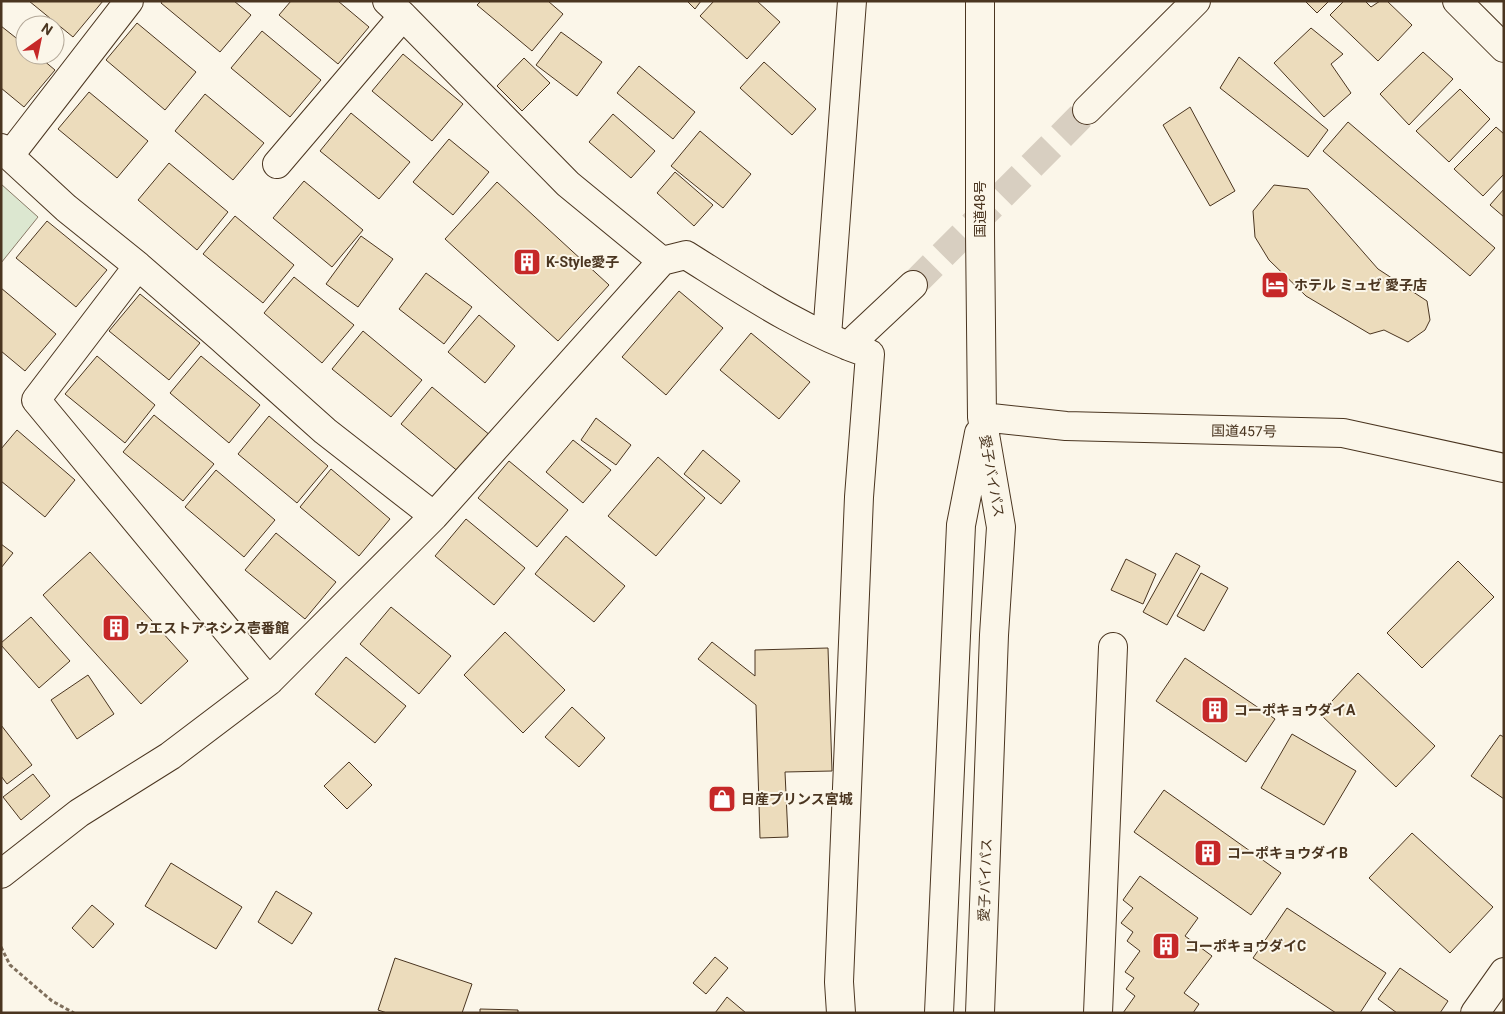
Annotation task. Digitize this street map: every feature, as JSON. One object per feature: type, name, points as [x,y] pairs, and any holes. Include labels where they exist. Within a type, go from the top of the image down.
[{"type":"main road","points":[[129,1],[6,151],[66,208],[138,266],[325,431],[434,516]]},
{"type":"main road","points":[[838,341],[852,1]]},
{"type":"main road","name":"国道48号","points":[[980,1],[982,417]]},
{"type":"main road","points":[[1088,110],[1196,1]]},
{"type":"main road","points":[[1457,1],[1504,48]]},
{"type":"main road","points":[[277,164],[395,9],[568,184],[662,261]]},
{"type":"main road","points":[[1,874],[79,813],[170,756],[269,681],[434,516],[662,261],[686,255],[785,316],[870,354],[859,496],[840,1013]]},
{"type":"main road","points":[[138,266],[36,400],[269,681]]},
{"type":"main road","points":[[838,341],[913,285]]},
{"type":"main road","name":"国道457号","points":[[982,417],[1066,426],[1343,433],[1504,468]]},
{"type":"main road","name":"愛子バイパス","points":[[939,1013],[961,525],[982,417]]},
{"type":"main road","name":"愛子バイパス","points":[[980,1013],[994,634],[1001,527],[982,417]]},
{"type":"main road","points":[[1098,1013],[1112,647]]},
{"type":"main road","points":[[1475,1013],[1504,972]]},
{"type":"path","points":[[1,947],[10,965],[52,1001],[74,1013]]},
{"type":"green space","points":[[1,184],[38,217],[1,263]]},
{"type":"building","points":[[29,1],[103,1],[73,37],[65,30],[65,15],[46,15]]},
{"type":"building","points":[[162,1],[234,1],[251,15],[220,52],[161,3]]},
{"type":"building","points":[[291,1],[338,1],[369,27],[338,64],[279,15]]},
{"type":"building","points":[[481,1],[548,1],[563,14],[532,51],[477,5]]},
{"type":"building","points":[[687,1],[701,1],[695,9]]},
{"type":"building","points":[[714,1],[757,1],[780,22],[747,59],[700,16]]},
{"type":"building","points":[[1305,1],[1329,1],[1317,13]]},
{"type":"building","points":[[1344,1],[1365,1],[1371,7],[1380,1],[1387,1],[1412,25],[1378,61],[1330,15]]},
{"type":"building","points":[[137,23],[196,72],[165,110],[106,60]]},
{"type":"building","points":[[1,26],[15,37],[15,65],[49,65],[55,70],[24,107],[1,88]]},
{"type":"building","points":[[1311,28],[1343,54],[1331,64],[1351,93],[1324,117],[1274,63]]},
{"type":"building","points":[[262,31],[321,80],[290,117],[231,68]]},
{"type":"building","points":[[561,32],[602,62],[577,96],[536,65]]},
{"type":"building","points":[[1423,52],[1453,79],[1409,125],[1380,94]]},
{"type":"building","points":[[403,54],[463,104],[432,141],[372,91]]},
{"type":"building","points":[[1239,57],[1328,130],[1308,157],[1220,88]]},
{"type":"building","points":[[524,58],[550,83],[522,111],[497,86]]},
{"type":"building","points":[[764,62],[816,109],[792,135],[740,88]]},
{"type":"building","points":[[639,66],[695,112],[673,139],[617,93]]},
{"type":"building","points":[[1460,89],[1490,119],[1449,162],[1416,131]]},
{"type":"building","points":[[89,92],[148,141],[117,178],[58,129]]},
{"type":"building","points":[[205,94],[264,143],[233,180],[175,131]]},
{"type":"building","points":[[1190,107],[1235,191],[1210,206],[1163,125]]},
{"type":"building","points":[[351,113],[410,162],[379,199],[320,151]]},
{"type":"building","points":[[613,114],[655,151],[631,178],[589,142]]},
{"type":"building","points":[[1348,122],[1495,248],[1470,276],[1323,151]]},
{"type":"building","points":[[1496,127],[1504,134],[1504,174],[1483,196],[1454,169]]},
{"type":"building","points":[[700,131],[751,174],[723,208],[671,166]]},
{"type":"building","points":[[449,139],[489,172],[453,215],[413,182]]},
{"type":"building","points":[[169,163],[228,212],[197,250],[138,200]]},
{"type":"building","points":[[675,172],[713,205],[694,226],[657,193]]},
{"type":"building","points":[[304,181],[363,230],[332,267],[273,218]]},
{"type":"building","name":"K-Style愛子","points":[[497,182],[609,285],[558,341],[445,239]]},
{"type":"building","points":[[1274,185],[1308,189],[1378,269],[1427,301],[1430,320],[1425,330],[1408,342],[1384,330],[1370,334],[1306,296],[1269,260],[1255,237],[1253,211]]},
{"type":"building","points":[[1504,189],[1504,217],[1490,205]]},
{"type":"building","points":[[235,216],[294,265],[263,303],[203,254]]},
{"type":"building","points":[[47,221],[107,270],[76,307],[16,258]]},
{"type":"building","points":[[361,236],[393,259],[358,307],[326,284]]},
{"type":"building","points":[[426,273],[472,307],[444,344],[399,309]]},
{"type":"building","points":[[294,277],[354,325],[322,363],[264,313]]},
{"type":"building","points":[[1,288],[56,334],[25,371],[1,351]]},
{"type":"building","points":[[679,291],[723,328],[666,395],[622,357]]},
{"type":"building","points":[[140,294],[200,343],[169,380],[109,331]]},
{"type":"building","points":[[479,315],[515,346],[485,383],[448,352]]},
{"type":"building","points":[[363,331],[422,380],[391,417],[332,369]]},
{"type":"building","points":[[751,333],[810,382],[779,419],[720,370]]},
{"type":"building","points":[[97,356],[155,405],[125,443],[65,394]]},
{"type":"building","points":[[201,356],[260,405],[229,443],[170,393]]},
{"type":"building","points":[[432,387],[491,436],[460,473],[401,424]]},
{"type":"building","points":[[154,415],[214,464],[183,501],[123,452]]},
{"type":"building","points":[[269,416],[328,466],[297,503],[238,454]]},
{"type":"building","points":[[596,418],[631,445],[616,465],[581,440]]},
{"type":"building","points":[[17,430],[75,480],[45,517],[1,481],[1,449]]},
{"type":"building","points":[[573,440],[611,470],[583,503],[546,472]]},
{"type":"building","points":[[703,450],[740,481],[721,504],[684,474]]},
{"type":"building","points":[[658,457],[705,498],[656,556],[608,516]]},
{"type":"building","points":[[509,461],[568,510],[537,547],[478,498]]},
{"type":"building","points":[[331,469],[390,519],[359,556],[300,507]]},
{"type":"building","points":[[216,470],[275,520],[244,557],[185,507]]},
{"type":"building","points":[[466,519],[525,568],[494,605],[435,556]]},
{"type":"building","points":[[276,533],[336,582],[305,619],[245,570]]},
{"type":"building","points":[[566,536],[625,586],[594,622],[535,574]]},
{"type":"building","points":[[1,544],[13,553],[1,568]]},
{"type":"building","name":"ウエストアネシス壱番館","points":[[90,552],[188,661],[141,704],[43,595]]},
{"type":"building","points":[[1176,553],[1200,566],[1167,625],[1143,612]]},
{"type":"building","points":[[1126,559],[1156,574],[1143,604],[1111,590]]},
{"type":"building","points":[[1458,561],[1494,597],[1422,668],[1387,633]]},
{"type":"building","points":[[1201,573],[1228,588],[1204,631],[1177,616]]},
{"type":"building","points":[[391,607],[451,656],[419,694],[360,644]]},
{"type":"building","points":[[31,617],[70,661],[39,688],[1,645]]},
{"type":"building","points":[[505,632],[565,690],[523,733],[464,675]]},
{"type":"building","points":[[712,642],[755,676],[755,650],[828,648],[832,771],[785,772],[788,837],[760,838],[756,705],[698,659]]},
{"type":"building","points":[[346,657],[406,706],[375,743],[315,694]]},
{"type":"building","name":"コーポキョウダイA","points":[[1185,658],[1275,719],[1246,762],[1156,701]]},
{"type":"building","points":[[1358,673],[1435,746],[1396,787],[1320,714]]},
{"type":"building","points":[[88,675],[114,714],[77,739],[51,700]]},
{"type":"building","points":[[572,707],[605,738],[579,767],[545,737]]},
{"type":"building","points":[[1,725],[32,765],[7,784],[1,776]]},
{"type":"building","points":[[1292,734],[1356,771],[1324,825],[1261,788]]},
{"type":"building","points":[[1500,735],[1504,737],[1504,799],[1471,776]]},
{"type":"building","points":[[349,762],[372,785],[347,809],[324,786]]},
{"type":"building","points":[[33,774],[50,796],[21,820],[3,797]]},
{"type":"building","name":"コーポキョウダイB","points":[[1164,790],[1281,873],[1251,915],[1134,832]]},
{"type":"building","points":[[1412,833],[1493,907],[1450,953],[1369,878]]},
{"type":"building","points":[[171,863],[242,907],[216,949],[145,906]]},
{"type":"building","name":"コーポキョウダイC","points":[[1140,876],[1198,918],[1185,936],[1212,956],[1184,993],[1199,1004],[1193,1013],[1123,1013],[1135,996],[1126,989],[1134,978],[1125,972],[1140,951],[1127,941],[1133,932],[1121,923],[1133,908],[1123,900]]},
{"type":"building","points":[[276,891],[312,913],[292,944],[258,922]]},
{"type":"building","points":[[92,905],[114,924],[93,948],[72,928]]},
{"type":"building","points":[[1287,908],[1386,973],[1360,1013],[1336,1013],[1253,958]]},
{"type":"building","points":[[715,957],[728,968],[706,994],[693,983]]},
{"type":"building","points":[[395,958],[472,984],[462,1013],[387,1013],[378,1010]]},
{"type":"building","points":[[1400,968],[1448,1001],[1440,1013],[1397,1013],[1378,999]]},
{"type":"building","points":[[727,997],[746,1013],[715,1013]]},
{"type":"building","points":[[480,1009],[518,1010],[518,1013],[480,1013]]},
{"type":"tunnel","points":[[913,285],[1087,110]]},
{"type":"place","name":"K-Style愛子","points":[[527,262]]},
{"type":"place","name":"ホテル ミュゼ 愛子店","points":[[1275,285]]},
{"type":"place","name":"ウエストアネシス壱番館","points":[[116,628]]},
{"type":"place","name":"コーポキョウダイA","points":[[1215,710]]},
{"type":"place","name":"日産プリンス宮城","points":[[722,799]]},
{"type":"place","name":"コーポキョウダイB","points":[[1208,853]]},
{"type":"place","name":"コーポキョウダイC","points":[[1166,946]]}]
